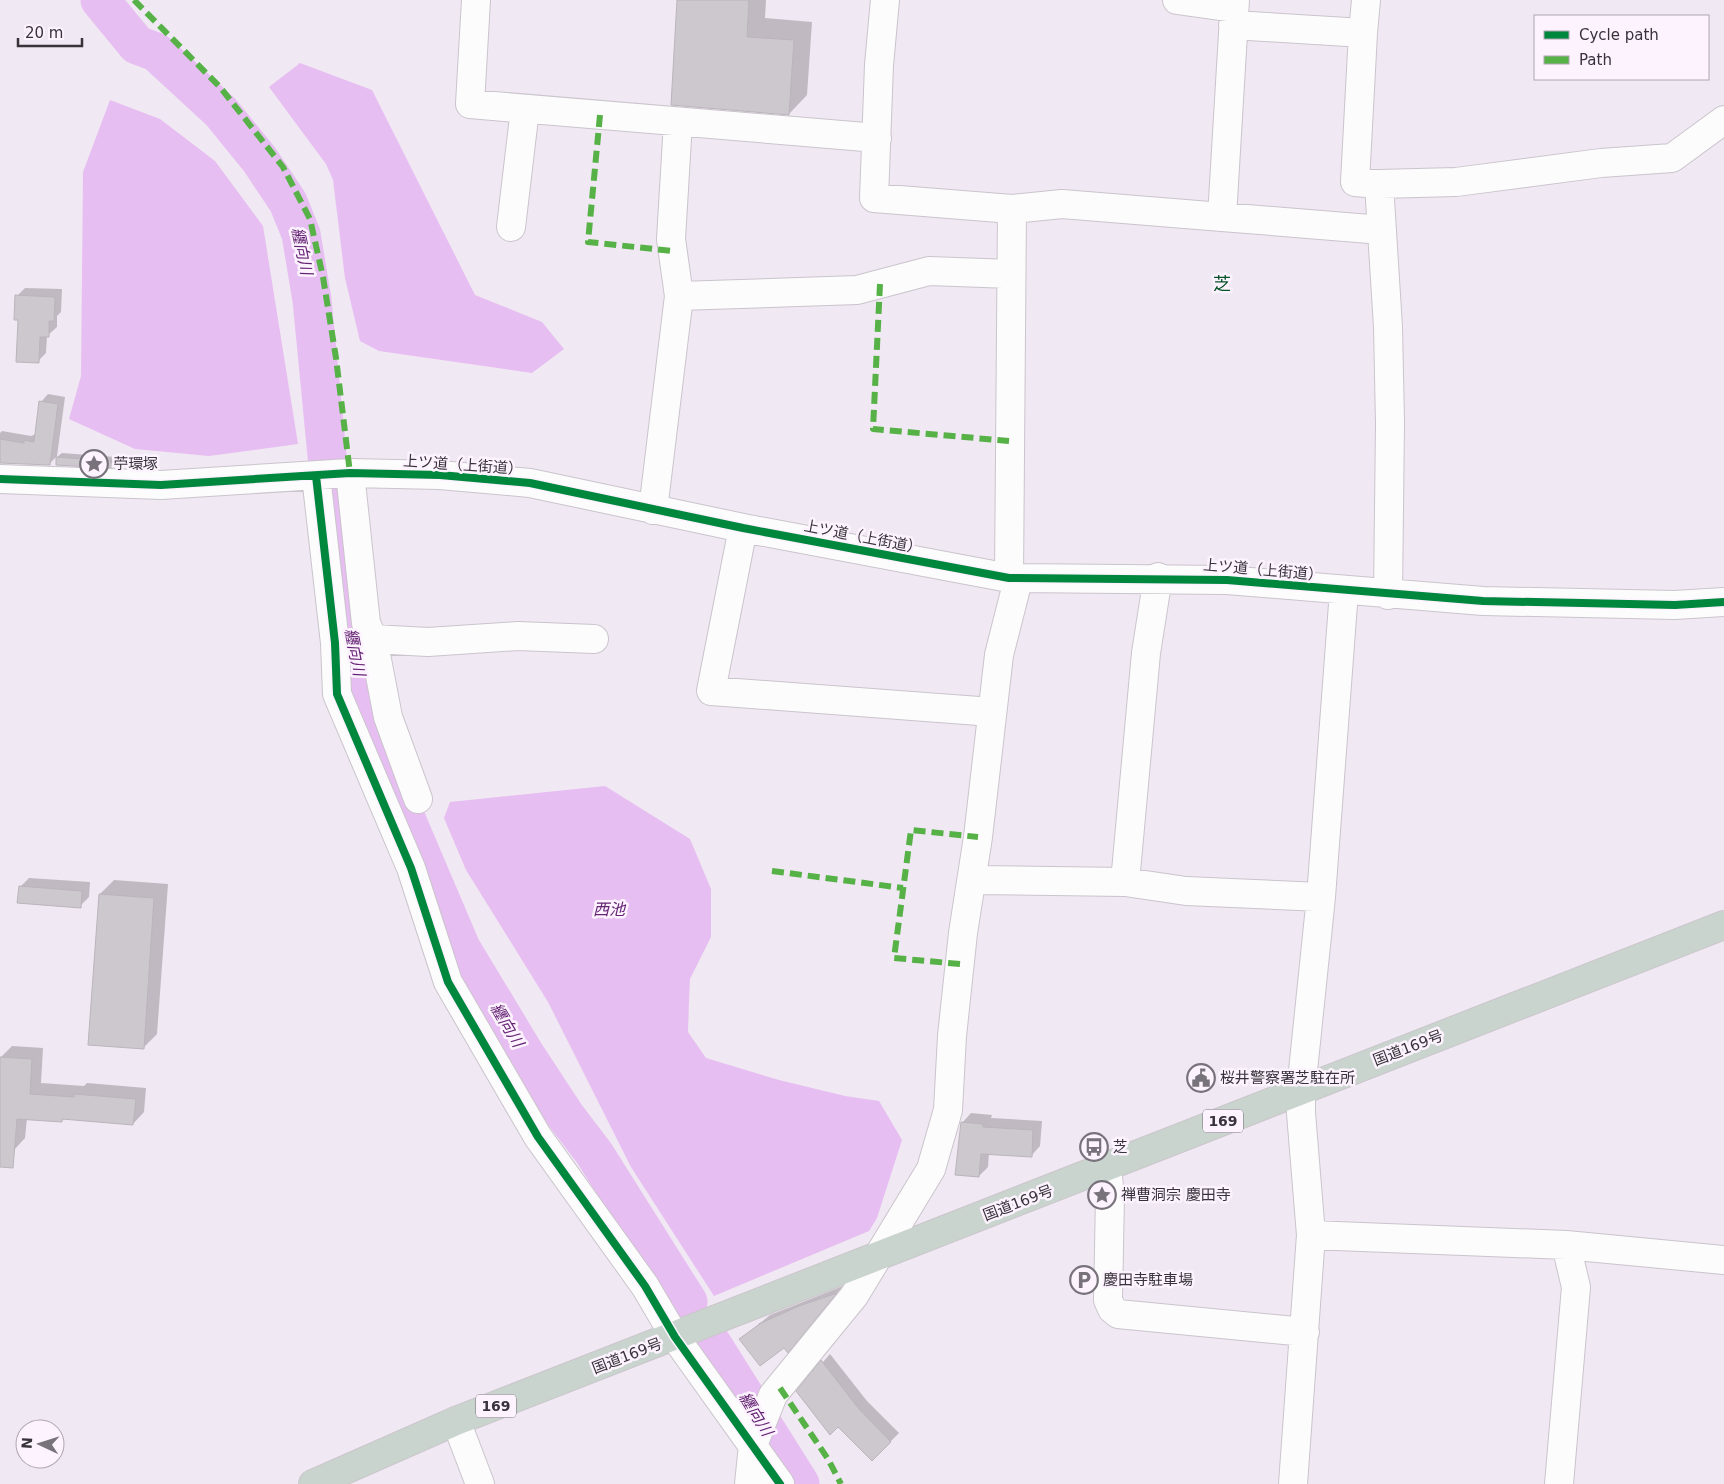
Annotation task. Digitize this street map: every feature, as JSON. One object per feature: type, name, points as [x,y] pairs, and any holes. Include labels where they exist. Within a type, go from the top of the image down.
[{"type":"highway","name":"国道169号","points":[[313,1484],[456,1422],[878,1258],[1724,924]]},
{"type":"street","points":[[476,0],[470,104],[878,138]]},
{"type":"street","points":[[885,0],[879,65],[878,138],[874,198],[1012,209],[1062,204],[1382,230]]},
{"type":"street","points":[[1177,0],[1363,33]]},
{"type":"street","points":[[1366,0],[1355,182],[1379,184],[1456,182],[1592,164],[1672,158],[1724,120]]},
{"type":"street","points":[[1222,217],[1234,11]]},
{"type":"street","points":[[511,227],[525,109]]},
{"type":"street","points":[[653,510],[679,296],[671,240],[678,122]]},
{"type":"street","points":[[1379,184],[1388,327],[1390,423],[1388,595]]},
{"type":"street","points":[[749,1484],[754,1442],[773,1395],[854,1296],[878,1258],[931,1170],[948,1110],[952,1036],[963,933],[972,880],[999,655],[1016,588],[1009,578],[1012,209]]},
{"type":"street","points":[[679,296],[857,290],[929,271],[1011,274]]},
{"type":"street","points":[[333,475],[366,623],[373,639],[388,717],[418,799]]},
{"type":"street","points":[[333,475],[337,694],[411,868],[448,982],[538,1137],[645,1286],[675,1337],[754,1442],[780,1484]]},
{"type":"street","name":"上ツ道（上街道）","points":[[0,479],[162,485],[333,475],[440,475],[530,483],[743,528],[1009,578],[1227,580],[1388,595],[1493,602],[1675,605],[1724,602]]},
{"type":"street","points":[[743,528],[710,691],[992,712]]},
{"type":"street","points":[[1125,882],[1146,654],[1158,578]]},
{"type":"street","points":[[1293,1484],[1311,1235],[1301,1113],[1301,1090],[1321,897],[1344,591]]},
{"type":"street","points":[[373,639],[428,642],[518,636],[594,638]]},
{"type":"street","points":[[972,880],[1125,882],[1186,891],[1321,897]]},
{"type":"street","points":[[1107,1168],[1110,1196],[1108,1300],[1112,1309],[1118,1314],[1305,1332]]},
{"type":"street","points":[[1311,1235],[1566,1245],[1724,1260]]},
{"type":"street","points":[[1559,1484],[1576,1287],[1566,1245]]},
{"type":"street","points":[[456,1422],[480,1484]]},
{"type":"water","points":[[300,63],[372,90],[475,295],[542,322],[564,349],[532,373],[379,351],[360,341],[345,278],[333,180],[326,164],[269,87]]},
{"type":"water","points":[[110,100],[160,119],[215,161],[263,226],[298,444],[209,456],[135,449],[69,419],[81,376],[83,172]]},
{"type":"water","name":"西池","points":[[605,786],[690,839],[711,889],[711,937],[690,979],[688,1032],[706,1058],[779,1080],[845,1096],[879,1101],[902,1140],[877,1218],[869,1231],[714,1296],[631,1167],[548,1002],[466,870],[444,818],[450,802]]},
{"type":"building","points":[[677,0],[749,0],[747,37],[794,40],[789,115],[671,105]]},
{"type":"building","points":[[15,295],[55,297],[54,321],[49,321],[49,337],[40,337],[39,363],[16,362],[18,320],[14,320]]},
{"type":"building","points":[[39,401],[58,404],[50,465],[0,463],[0,439],[24,443],[24,440],[34,442]]},
{"type":"building","points":[[56,457],[111,461],[111,468],[56,465]]},
{"type":"building","points":[[19,886],[82,891],[81,908],[17,903]]},
{"type":"building","points":[[99,894],[154,898],[144,1049],[88,1045]]},
{"type":"building","points":[[0,1057],[32,1059],[30,1094],[74,1097],[74,1094],[136,1099],[133,1125],[62,1119],[62,1122],[17,1119],[13,1168],[0,1167]]},
{"type":"building","points":[[961,1122],[983,1124],[983,1127],[1033,1130],[1032,1157],[981,1154],[979,1177],[955,1175]]},
{"type":"building","points":[[837,1293],[788,1353],[784,1348],[760,1366],[739,1339],[761,1323],[799,1306]]},
{"type":"building","points":[[821,1360],[859,1409],[891,1442],[872,1461],[838,1427],[830,1435],[796,1391]]},
{"type":"waterway","name":"纒向川","points":[[100,0],[137,45],[156,52],[221,112],[260,160],[288,202],[301,234],[312,300],[337,559],[361,683],[392,786],[461,948],[525,1054],[565,1115],[594,1153],[688,1302]]},
{"type":"waterway","name":"纒向川","points":[[712,1344],[800,1484]]},
{"type":"marked path","points":[[134,0],[220,87],[283,167],[310,219],[323,277],[336,358],[350,473]]},
{"type":"marked path","points":[[600,115],[588,242],[673,251]]},
{"type":"marked path","points":[[880,284],[873,429],[1009,441]]},
{"type":"marked path","points":[[960,964],[894,958],[911,830],[978,837]]},
{"type":"marked path","points":[[772,871],[903,888]]},
{"type":"marked path","points":[[780,1388],[828,1459],[841,1484]]},
{"type":"cycle path","points":[[0,479],[161,485],[350,473],[440,475],[530,483],[743,528],[1009,578],[1227,580],[1483,601],[1675,605],[1724,602]]},
{"type":"cycle path","points":[[316,476],[335,643],[337,694],[411,868],[448,982],[538,1137],[645,1286],[675,1337],[780,1484]]},
{"type":"place","name":"苧環塚","points":[[94,464]]},
{"type":"place","name":"桜井警察署芝駐在所","points":[[1201,1078]]},
{"type":"place","name":"芝","points":[[1094,1147]]},
{"type":"place","name":"禅曹洞宗 慶田寺","points":[[1102,1195]]},
{"type":"place","name":"慶田寺駐車場","points":[[1084,1280]]},
{"type":"district","name":"芝","points":[[1222,283]]}]
